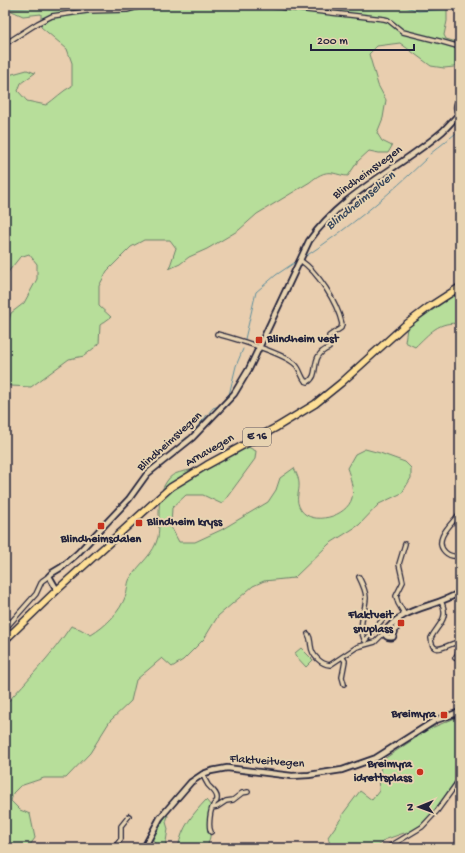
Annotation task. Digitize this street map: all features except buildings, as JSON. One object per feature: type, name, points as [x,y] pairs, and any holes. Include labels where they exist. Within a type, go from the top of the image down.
[{"type":"highway","name":"Arnavegen","points":[[5,640],[57,590],[171,487],[206,465],[315,404],[341,383],[404,326],[429,307],[460,287]]},
{"type":"street","points":[[5,44],[52,16],[82,12],[126,10],[145,5]]},
{"type":"street","points":[[263,5],[384,19],[389,21],[402,32],[438,40],[460,47]]},
{"type":"street","points":[[459,114],[456,112],[456,105],[460,96]]},
{"type":"street","name":"Blindheimsvegen","points":[[5,629],[36,594],[42,582],[78,553],[129,499],[147,474],[192,438],[234,394],[249,369],[309,241],[327,218],[364,186],[439,134],[459,114]]},
{"type":"street","points":[[218,334],[234,338],[292,361],[297,366],[303,379],[308,382],[313,377],[318,357],[329,348],[329,336],[341,328],[341,321],[321,280],[305,263],[300,260]]},
{"type":"street","points":[[460,513],[443,533],[441,542],[443,549],[449,555],[460,556]]},
{"type":"street","points":[[405,544],[399,564],[403,582],[396,596],[398,603],[405,614]]},
{"type":"street","points":[[49,576],[57,590]]},
{"type":"street","points":[[360,577],[366,596],[361,621],[362,636],[365,643]]},
{"type":"street","points":[[308,634],[311,639],[310,645],[318,660],[324,664],[330,665],[343,658],[357,647],[365,643],[375,642],[390,625],[405,614],[422,606],[441,601],[460,592]]},
{"type":"street","points":[[441,601],[445,611],[444,618],[431,638],[432,644],[436,648],[441,649],[455,643],[459,645],[460,650],[455,658]]},
{"type":"street","points":[[384,633],[388,637],[393,636],[399,619]]},
{"type":"street","points":[[365,643],[382,620]]},
{"type":"street","points":[[343,658],[345,661],[342,677],[344,684]]},
{"type":"street","name":"Flaktveitvegen","points":[[144,848],[155,826],[167,809],[191,782],[203,774],[227,768],[292,776],[342,770],[376,758],[436,720],[460,712]]},
{"type":"street","points":[[203,774],[208,785],[216,794],[217,798],[212,808],[209,828],[211,832]]},
{"type":"street","points":[[387,848],[422,827],[437,811],[460,779]]},
{"type":"street","points":[[212,808],[217,807],[226,801],[233,800],[242,793],[248,792]]},
{"type":"street","points":[[114,848],[120,839],[120,828],[129,816]]},
{"type":"green space","points":[[56,5],[447,5],[447,21],[444,35],[446,39],[460,43],[460,59],[454,67],[444,68],[431,66],[400,43],[377,46],[369,54],[378,85],[386,100],[383,118],[377,133],[382,141],[392,146],[388,153],[369,151],[358,161],[348,176],[333,173],[320,175],[257,214],[239,230],[169,269],[176,248],[170,240],[144,240],[131,247],[107,271],[99,286],[99,306],[111,317],[100,325],[99,344],[84,356],[69,359],[31,387],[11,386],[5,383],[5,332],[11,313],[24,303],[37,279],[37,264],[29,254],[20,257],[5,276],[5,76],[27,70],[35,73],[21,83],[18,91],[27,101],[46,105],[72,86],[72,63],[67,49],[41,27],[41,14],[23,16],[5,8],[51,7]]},
{"type":"green space","points":[[460,291],[460,324],[453,323],[440,326],[415,347],[405,342],[407,328]]},
{"type":"green space","points":[[248,447],[256,451],[255,459],[222,504],[203,495],[186,495],[172,508],[171,527],[179,542],[195,542],[221,530],[268,502],[276,490],[280,478],[294,468],[299,481],[299,506],[306,515],[313,518],[329,517],[337,514],[349,505],[352,498],[352,491],[347,468],[355,454],[365,449],[405,462],[411,468],[411,478],[402,493],[379,504],[359,525],[329,544],[294,578],[264,581],[253,586],[218,616],[204,639],[183,660],[172,667],[162,658],[136,680],[131,701],[110,721],[90,753],[66,778],[44,778],[20,786],[13,793],[11,801],[20,810],[30,814],[35,838],[28,848],[5,848],[5,705],[48,657],[71,626],[91,635],[107,623],[116,613],[126,595],[130,579],[156,543],[159,530],[159,508],[161,494],[167,481],[172,475],[201,467]]},
{"type":"green space","points":[[301,648],[313,660],[306,667],[295,655],[295,653]]},
{"type":"green space","points":[[460,716],[460,774],[424,823],[409,834],[407,832],[384,840],[377,848],[331,848],[328,837],[360,791],[372,800],[379,791],[381,761],[429,729]]},
{"type":"green space","points":[[206,800],[212,807],[210,837],[207,848],[178,848],[182,834],[188,822]]},
{"type":"green space","points":[[167,814],[168,816],[166,822],[168,829],[165,848],[157,848],[152,838]]},
{"type":"water","points":[[5,5],[56,5],[51,7],[5,8]]},
{"type":"waterway","points":[[401,5],[418,11],[460,8]]},
{"type":"waterway","name":"Blindheimselven","points":[[430,154],[460,130]]},
{"type":"waterway","name":"Blindheimselven","points":[[306,256],[369,210],[399,185],[427,158]]},
{"type":"waterway","name":"Blindheimselven","points":[[245,339],[256,292],[276,275],[297,261]]},
{"type":"waterway","name":"Blindheimselven","points":[[225,398],[229,395],[236,366],[243,349]]},
{"type":"waterway","name":"Blindheimselven","points":[[192,433],[213,408],[222,403]]},
{"type":"waterway","name":"Blindheimselven","points":[[167,455],[187,437]]},
{"type":"place","name":"Blindheim vest","points":[[259,340]]},
{"type":"place","name":"Blindheim kryss","points":[[139,523]]},
{"type":"place","name":"Blindheimsdalen","points":[[101,526]]},
{"type":"place","name":"Flaktveit snuplass","points":[[401,623]]},
{"type":"place","name":"Breimyra","points":[[444,715]]},
{"type":"place","name":"Breimyra idrettsplass","points":[[420,772]]}]
